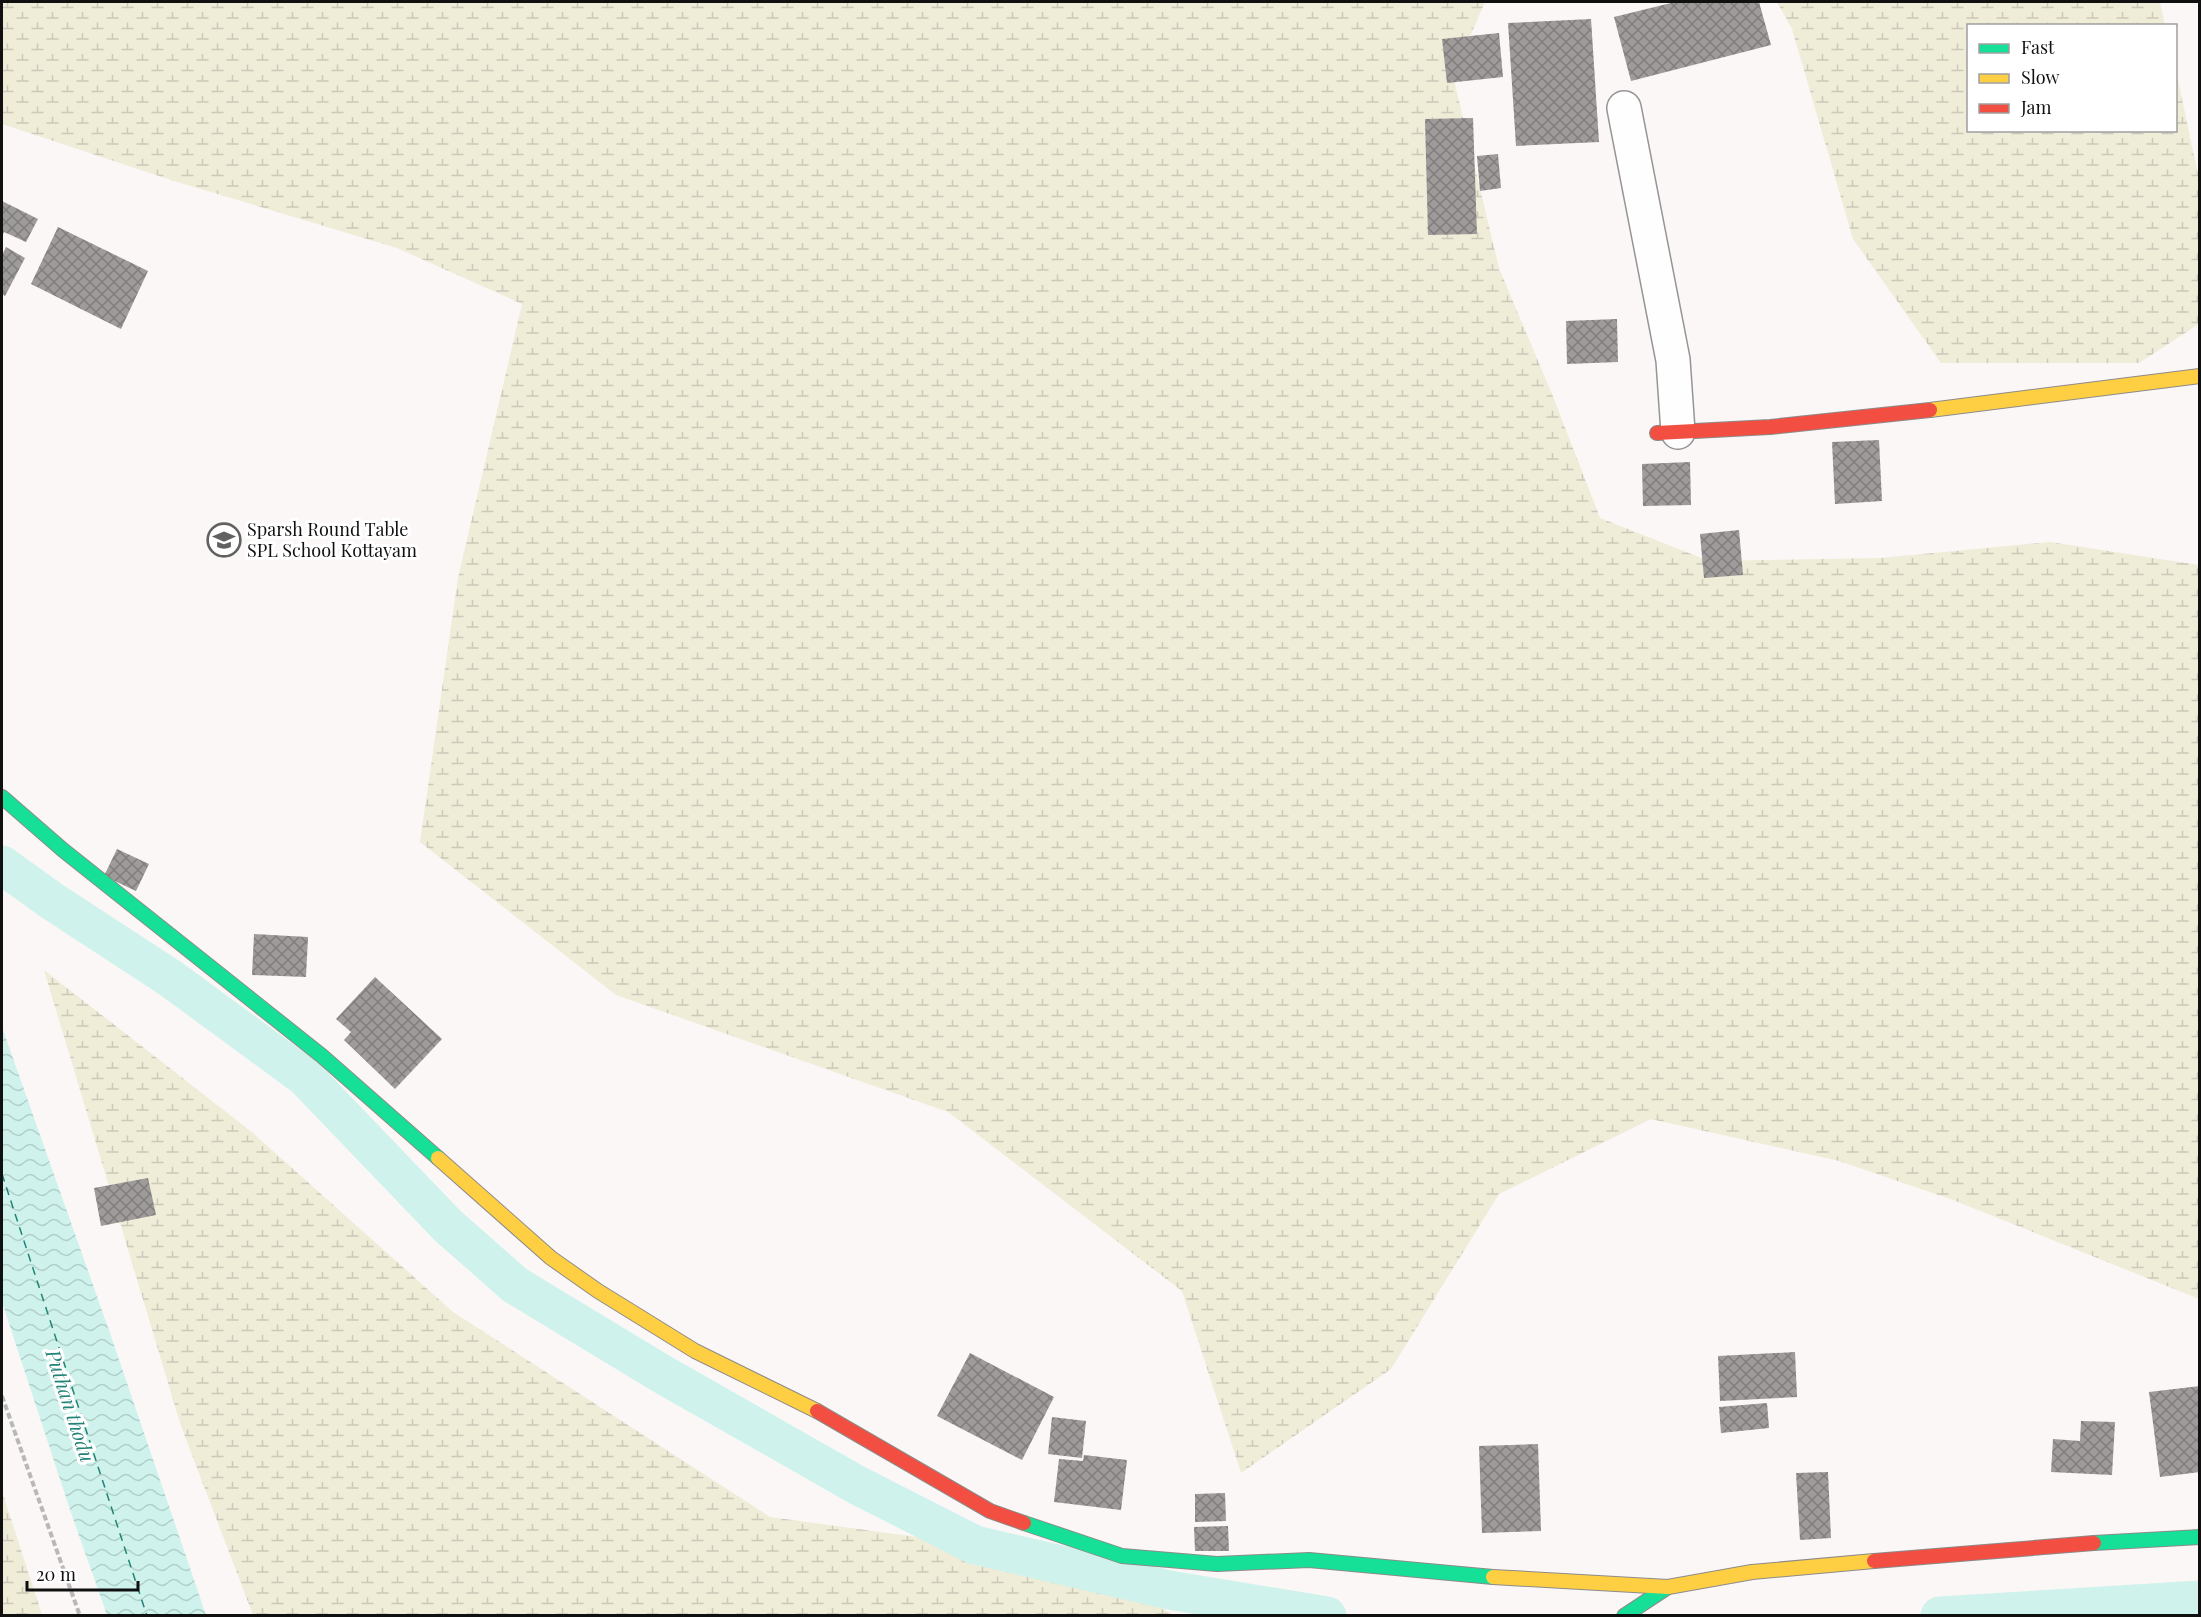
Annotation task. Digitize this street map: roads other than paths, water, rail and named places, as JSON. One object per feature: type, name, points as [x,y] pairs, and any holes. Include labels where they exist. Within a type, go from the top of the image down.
[{"type":"main road","points":[[1668,432],[1770,427],[1876,417],[2199,376]]},
{"type":"main road","points":[[2,797],[72,857],[322,1056],[551,1258],[598,1291],[694,1351],[813,1409],[990,1511],[1122,1556],[1217,1564],[1309,1560],[1465,1575],[1668,1587],[1752,1572],[2135,1539],[2199,1537]]},
{"type":"main road","points":[[1624,1616],[1668,1587]]},
{"type":"street","points":[[1624,108],[1673,360],[1668,432]]},
{"type":"water","name":"Puthan thodu","points":[[2,1027],[206,1615],[107,1615],[71,1513],[2,1302]]},
{"type":"waterway","points":[[2,865],[52,901],[170,978],[305,1077],[448,1226],[515,1285],[662,1374],[857,1485],[975,1545],[1169,1590],[1327,1616]]},
{"type":"waterway","points":[[1940,1616],[2200,1600]]},
{"type":"place","name":"Sparsh Round Table SPL School Kottayam","points":[[224,540]]}]
